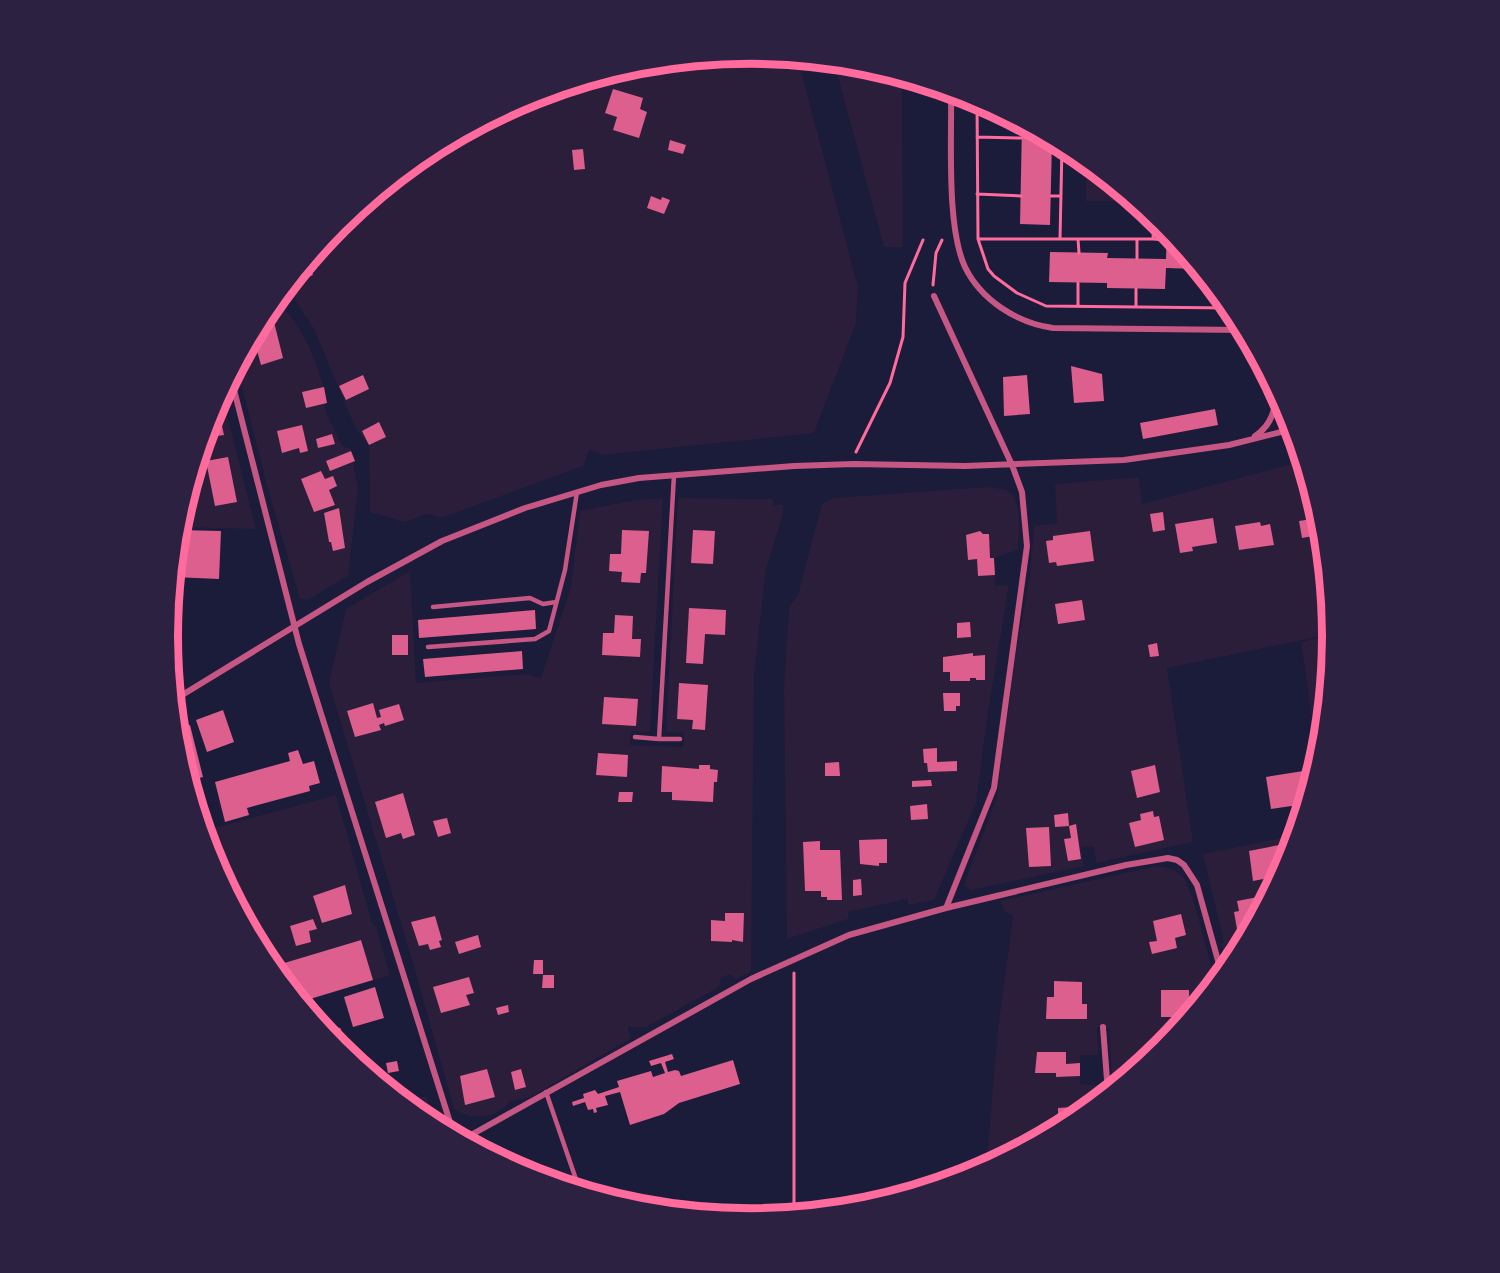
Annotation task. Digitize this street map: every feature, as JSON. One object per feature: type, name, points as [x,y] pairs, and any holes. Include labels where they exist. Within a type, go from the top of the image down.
[{"type":"street","points":[[951,101],[953,210],[958,246],[965,266],[974,281],[997,305],[1024,320],[1053,328],[1232,330]]},
{"type":"street","points":[[934,296],[1012,465],[1022,492],[1027,546],[994,788],[946,908]]},
{"type":"street","points":[[234,390],[299,644],[450,1123]]},
{"type":"street","points":[[1250,440],[1270,422],[1274,409]]},
{"type":"street","points":[[181,696],[367,582],[442,541],[505,515],[619,481],[794,466],[1012,465],[1124,460],[1229,445],[1283,431]]},
{"type":"street","points":[[470,1135],[751,980],[849,935],[946,908],[1126,866],[1168,858],[1185,865],[1197,885],[1219,964]]},
{"type":"street","points":[[1103,1027],[1107,1083]]},
{"type":"lane","points":[[659,739],[674,475]]},
{"type":"lane","points":[[428,647],[535,639],[549,631],[567,561],[577,492]]},
{"type":"lane","points":[[432,607],[530,598],[543,604],[556,602]]},
{"type":"lane","points":[[635,737],[680,739]]},
{"type":"lane","points":[[546,1092],[577,1181]]},
{"type":"path","points":[[977,112],[978,239],[988,269],[994,276],[1008,287],[1046,306],[1218,308]]},
{"type":"path","points":[[977,137],[1022,138]]},
{"type":"path","points":[[1060,239],[1062,157]]},
{"type":"path","points":[[976,194],[1021,196]]},
{"type":"path","points":[[1051,196],[1061,196]]},
{"type":"path","points":[[1153,231],[1153,239]]},
{"type":"path","points":[[978,239],[1161,240]]},
{"type":"path","points":[[1078,239],[1079,253]]},
{"type":"path","points":[[855,454],[890,383],[903,337],[904,283],[923,240]]},
{"type":"path","points":[[934,296],[933,276],[936,253],[942,240]]},
{"type":"path","points":[[1137,240],[1137,258]]},
{"type":"path","points":[[1078,283],[1078,306]]},
{"type":"path","points":[[1136,289],[1136,307]]},
{"type":"path","points":[[794,959],[794,1206]]},
{"type":"shaded area","points":[[750,64],[800,67],[858,287],[856,323],[814,433],[602,455],[590,449],[583,466],[441,518],[427,514],[405,522],[370,512],[369,445],[355,427],[314,329],[292,294],[320,259],[373,206],[432,161],[497,123],[566,95],[638,75],[675,69]]},
{"type":"shaded area","points":[[836,71],[902,85],[903,247],[884,247]]},
{"type":"shaded area","points":[[1086,174],[1121,201],[1086,201]]},
{"type":"shaded area","points":[[283,307],[303,335],[315,361],[327,403],[324,404],[342,446],[351,449],[358,489],[348,576],[309,599],[300,599],[268,489],[240,378]]},
{"type":"shaded area","points":[[226,410],[256,529],[189,527],[197,488],[208,453]]},
{"type":"shaded area","points":[[1295,463],[1303,488],[1317,562],[1322,636],[1167,668],[1193,842],[1096,863],[1094,846],[1081,847],[1084,866],[971,890],[964,885],[997,797],[1007,714],[1030,574],[1034,526],[1057,523],[1055,484],[1139,477],[1142,504]]},
{"type":"shaded area","points":[[987,487],[1006,490],[1015,501],[1019,517],[1018,550],[994,558],[995,586],[1009,585],[976,803],[934,900],[908,905],[907,899],[848,912],[848,919],[787,939],[784,686],[789,607],[798,595],[822,504],[834,498]]},
{"type":"shaded area","points":[[663,498],[650,732],[631,731],[630,745],[683,747],[684,733],[666,732],[678,498],[773,499],[773,505],[783,505],[783,514],[766,569],[754,675],[751,971],[736,979],[730,974],[721,978],[719,987],[646,1027],[627,1027],[631,1038],[531,1097],[510,1101],[505,1107],[491,1115],[476,1116],[461,1113],[454,1109],[329,683],[346,609],[410,571],[416,683],[526,674],[541,678],[571,587],[580,511],[636,500]]},
{"type":"shaded area","points":[[1322,637],[1321,674],[1314,728],[1313,725],[1301,642]]},
{"type":"shaded area","points":[[336,795],[372,923],[376,927],[390,975],[373,980],[361,940],[281,964],[237,889],[211,829]]},
{"type":"shaded area","points":[[1285,837],[1263,889],[1225,956],[1221,943],[1224,942],[1203,854]]},
{"type":"shaded area","points":[[1157,866],[1167,868],[1182,876],[1191,894],[1213,972],[1180,1014],[1112,1079],[1109,1028],[1097,1027],[1098,1055],[1080,1055],[1080,1084],[1098,1085],[1099,1089],[1036,1132],[987,1157],[998,1029],[1013,916],[1005,912],[1000,901]]},
{"type":"shaded area","points":[[426,1096],[431,1111],[415,1100]]},
{"type":"building","points":[[613,89],[643,98],[640,109],[647,112],[639,138],[613,130],[617,117],[605,113]]},
{"type":"building","points":[[1022,133],[1052,151],[1050,225],[1020,224]]},
{"type":"building","points":[[670,140],[686,145],[683,154],[668,150]]},
{"type":"building","points":[[583,149],[585,169],[574,170],[572,150]]},
{"type":"building","points":[[651,196],[661,200],[662,197],[670,200],[664,214],[647,208]]},
{"type":"building","points":[[1166,245],[1188,269],[1166,268],[1165,289],[1107,288],[1107,283],[1049,282],[1050,252],[1108,253],[1107,258],[1166,259]]},
{"type":"building","points":[[311,270],[313,275],[303,279]]},
{"type":"building","points":[[273,320],[283,358],[261,365],[256,348]]},
{"type":"building","points":[[1071,366],[1102,374],[1104,401],[1074,403]]},
{"type":"building","points":[[363,375],[369,389],[346,400],[339,386]]},
{"type":"building","points":[[1027,375],[1030,414],[1004,416],[1003,377]]},
{"type":"building","points":[[324,387],[327,403],[306,408],[302,392]]},
{"type":"building","points":[[1215,409],[1218,425],[1143,439],[1140,423]]},
{"type":"building","points":[[221,421],[224,435],[215,436]]},
{"type":"building","points":[[379,422],[386,437],[369,445],[362,431]]},
{"type":"building","points":[[302,425],[308,451],[300,453],[299,448],[282,453],[277,431]]},
{"type":"building","points":[[332,434],[335,444],[318,448],[316,439]]},
{"type":"building","points":[[351,451],[355,461],[330,471],[326,461]]},
{"type":"building","points":[[228,457],[237,502],[215,506],[206,461]]},
{"type":"building","points":[[321,471],[325,479],[333,476],[337,486],[329,490],[335,505],[314,512],[301,479]]},
{"type":"building","points":[[339,508],[345,548],[333,551],[331,542],[329,542],[324,513]]},
{"type":"building","points":[[1163,512],[1165,530],[1153,532],[1150,514]]},
{"type":"building","points":[[1213,518],[1217,543],[1192,547],[1193,551],[1180,553],[1175,524]]},
{"type":"building","points":[[1310,519],[1313,536],[1302,538],[1299,521]]},
{"type":"building","points":[[1260,522],[1261,526],[1270,524],[1274,545],[1239,550],[1235,526]]},
{"type":"building","points":[[188,530],[221,531],[219,579],[181,577]]},
{"type":"building","points":[[622,530],[649,531],[646,573],[641,573],[640,583],[621,582],[622,572],[609,571],[610,554],[621,554]]},
{"type":"building","points":[[693,530],[715,531],[713,564],[691,563]]},
{"type":"building","points":[[980,531],[983,534],[989,534],[990,558],[994,558],[995,575],[978,576],[977,559],[968,560],[966,535]]},
{"type":"building","points":[[1090,531],[1094,561],[1057,566],[1056,562],[1049,563],[1046,541],[1053,540],[1053,536]]},
{"type":"building","points":[[1082,600],[1085,620],[1058,624],[1055,604]]},
{"type":"building","points":[[689,608],[726,610],[725,635],[705,634],[703,664],[686,663]]},
{"type":"building","points":[[535,610],[536,629],[419,638],[418,620]]},
{"type":"building","points":[[615,615],[633,616],[632,639],[641,639],[640,657],[602,655],[603,633],[614,633]]},
{"type":"building","points":[[970,622],[971,637],[957,638],[957,623]]},
{"type":"building","points":[[392,635],[408,635],[408,655],[392,655]]},
{"type":"building","points":[[1157,643],[1159,656],[1150,657],[1148,645]]},
{"type":"building","points":[[522,651],[523,669],[425,677],[423,659]]},
{"type":"building","points":[[973,653],[973,656],[985,655],[985,680],[970,678],[970,681],[950,681],[950,672],[943,672],[943,657]]},
{"type":"building","points":[[679,683],[708,685],[705,730],[692,729],[693,720],[677,719]]},
{"type":"building","points":[[943,693],[960,693],[960,706],[956,706],[956,711],[944,711]]},
{"type":"building","points":[[604,697],[638,699],[636,726],[602,724]]},
{"type":"building","points":[[373,703],[377,718],[381,717],[379,710],[399,704],[404,720],[385,726],[384,723],[379,725],[381,730],[355,737],[347,711]]},
{"type":"building","points":[[223,710],[234,742],[207,752],[196,720]]},
{"type":"building","points":[[190,725],[203,777],[196,779],[185,726]]},
{"type":"building","points":[[937,748],[937,762],[957,761],[957,771],[928,772],[927,763],[924,763],[923,749]]},
{"type":"building","points":[[298,750],[303,764],[314,761],[320,783],[309,786],[310,791],[247,808],[249,815],[225,822],[215,782],[290,761],[288,753]]},
{"type":"building","points":[[598,753],[628,755],[627,777],[596,775]]},
{"type":"building","points":[[839,762],[840,776],[825,776],[825,763]]},
{"type":"building","points":[[699,765],[710,765],[710,769],[718,770],[717,782],[714,782],[713,802],[672,800],[672,792],[661,792],[662,766],[699,769]]},
{"type":"building","points":[[1155,765],[1160,792],[1137,798],[1131,771]]},
{"type":"building","points":[[1306,771],[1297,805],[1271,809],[1266,777]]},
{"type":"building","points":[[931,780],[932,786],[912,787],[912,781]]},
{"type":"building","points":[[619,792],[633,792],[632,802],[618,802]]},
{"type":"building","points":[[403,793],[415,835],[403,839],[401,833],[386,838],[375,802]]},
{"type":"building","points":[[927,804],[928,819],[911,820],[910,806]]},
{"type":"building","points":[[1153,811],[1154,817],[1159,816],[1164,840],[1135,847],[1129,823],[1141,820],[1140,814]]},
{"type":"building","points":[[1068,813],[1069,826],[1055,827],[1054,815]]},
{"type":"building","points":[[447,818],[451,833],[438,837],[433,821]]},
{"type":"building","points":[[1076,824],[1081,859],[1068,861],[1064,839],[1071,838],[1069,826]]},
{"type":"building","points":[[1049,827],[1051,866],[1029,867],[1026,828]]},
{"type":"building","points":[[887,839],[887,863],[879,863],[879,866],[860,864],[859,840]]},
{"type":"building","points":[[820,841],[820,850],[840,850],[842,900],[827,900],[827,897],[821,897],[821,891],[805,891],[803,842]]},
{"type":"building","points":[[1279,845],[1280,850],[1268,878],[1253,881],[1249,851]]},
{"type":"building","points":[[861,879],[862,895],[853,896],[853,880]]},
{"type":"building","points":[[345,885],[352,914],[322,923],[313,896]]},
{"type":"building","points":[[1259,897],[1241,928],[1237,929],[1234,912],[1239,911],[1237,901]]},
{"type":"building","points":[[725,913],[744,913],[743,942],[711,941],[711,920],[725,921]]},
{"type":"building","points":[[1181,914],[1186,935],[1175,938],[1177,948],[1152,954],[1149,942],[1157,941],[1153,921]]},
{"type":"building","points":[[435,916],[442,940],[439,941],[441,947],[430,950],[428,944],[419,946],[411,922]]},
{"type":"building","points":[[313,919],[317,929],[309,931],[311,942],[296,946],[290,926]]},
{"type":"building","points":[[478,935],[481,947],[459,954],[455,942]]},
{"type":"building","points":[[361,940],[373,980],[308,1000],[281,964]]},
{"type":"building","points":[[534,960],[543,960],[543,974],[533,974]]},
{"type":"building","points":[[543,975],[554,975],[554,988],[542,988]]},
{"type":"building","points":[[469,977],[474,993],[466,995],[470,1005],[441,1013],[433,987]]},
{"type":"building","points":[[1054,981],[1082,982],[1082,1004],[1087,1004],[1087,1019],[1046,1019],[1047,997],[1054,997]]},
{"type":"building","points":[[375,987],[384,1018],[353,1027],[344,997]]},
{"type":"building","points":[[1161,990],[1189,990],[1189,1003],[1177,1017],[1161,1017]]},
{"type":"building","points":[[508,1005],[509,1012],[498,1015],[496,1008]]},
{"type":"building","points":[[1037,1052],[1066,1052],[1066,1064],[1080,1063],[1080,1076],[1056,1077],[1056,1073],[1035,1073]]},
{"type":"building","points":[[672,1054],[674,1059],[665,1062],[668,1072],[679,1071],[681,1076],[733,1060],[740,1084],[679,1103],[664,1114],[630,1125],[620,1092],[605,1096],[608,1105],[596,1108],[597,1112],[594,1113],[593,1109],[588,1110],[585,1102],[573,1106],[572,1102],[584,1098],[583,1094],[595,1090],[598,1094],[619,1087],[617,1081],[651,1071],[653,1077],[665,1073],[661,1063],[651,1066],[649,1061]]},
{"type":"building","points":[[397,1061],[399,1071],[388,1073],[386,1063]]},
{"type":"building","points":[[487,1069],[495,1097],[465,1105],[460,1076]]},
{"type":"building","points":[[521,1069],[526,1087],[515,1090],[511,1072]]},
{"type":"building","points":[[1072,1104],[1079,1104],[1058,1118],[1058,1108],[1072,1107]]}]
